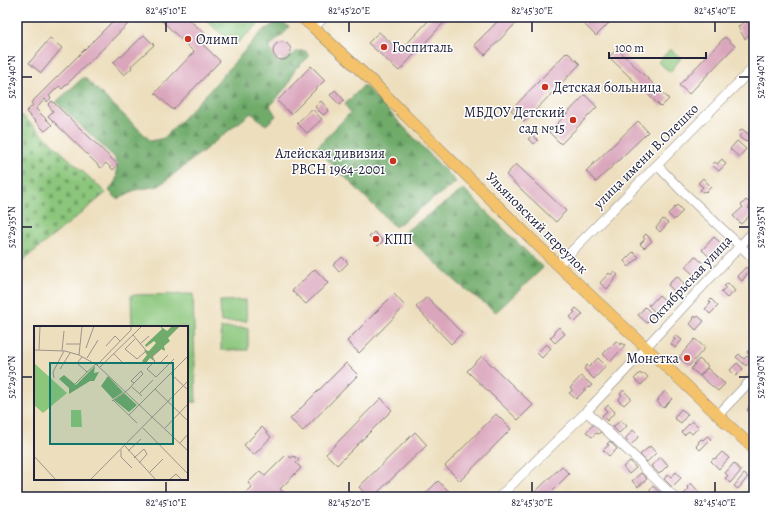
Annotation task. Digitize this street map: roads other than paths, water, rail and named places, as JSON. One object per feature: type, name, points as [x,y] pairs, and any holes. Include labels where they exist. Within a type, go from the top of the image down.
[{"type":"main road","name":"Ульяновский переулок","points":[[301,17],[374,83],[558,265],[754,449]]},
{"type":"street","points":[[314,28],[324,17]]},
{"type":"street","name":"улица имени В.Олешко","points":[[558,265],[754,67]]},
{"type":"street","points":[[657,165],[754,259]]},
{"type":"street","name":"Октябрьская улица","points":[[499,497],[586,412],[754,231]]},
{"type":"street","points":[[718,415],[754,377]]},
{"type":"street","points":[[586,412],[641,463],[645,469],[674,497]]},
{"type":"place","name":"Олимп","points":[[188,39]]},
{"type":"place","name":"Госпиталь","points":[[384,47]]},
{"type":"place","name":"Детская больница","points":[[545,87]]},
{"type":"place","name":"МБДОУ Детский сад №15","points":[[573,120]]},
{"type":"place","name":"Алейская дивизия РВСН 1964-2001","points":[[393,161]]},
{"type":"place","name":"КПП","points":[[376,239]]},
{"type":"place","name":"Монетка","points":[[687,358]]}]
